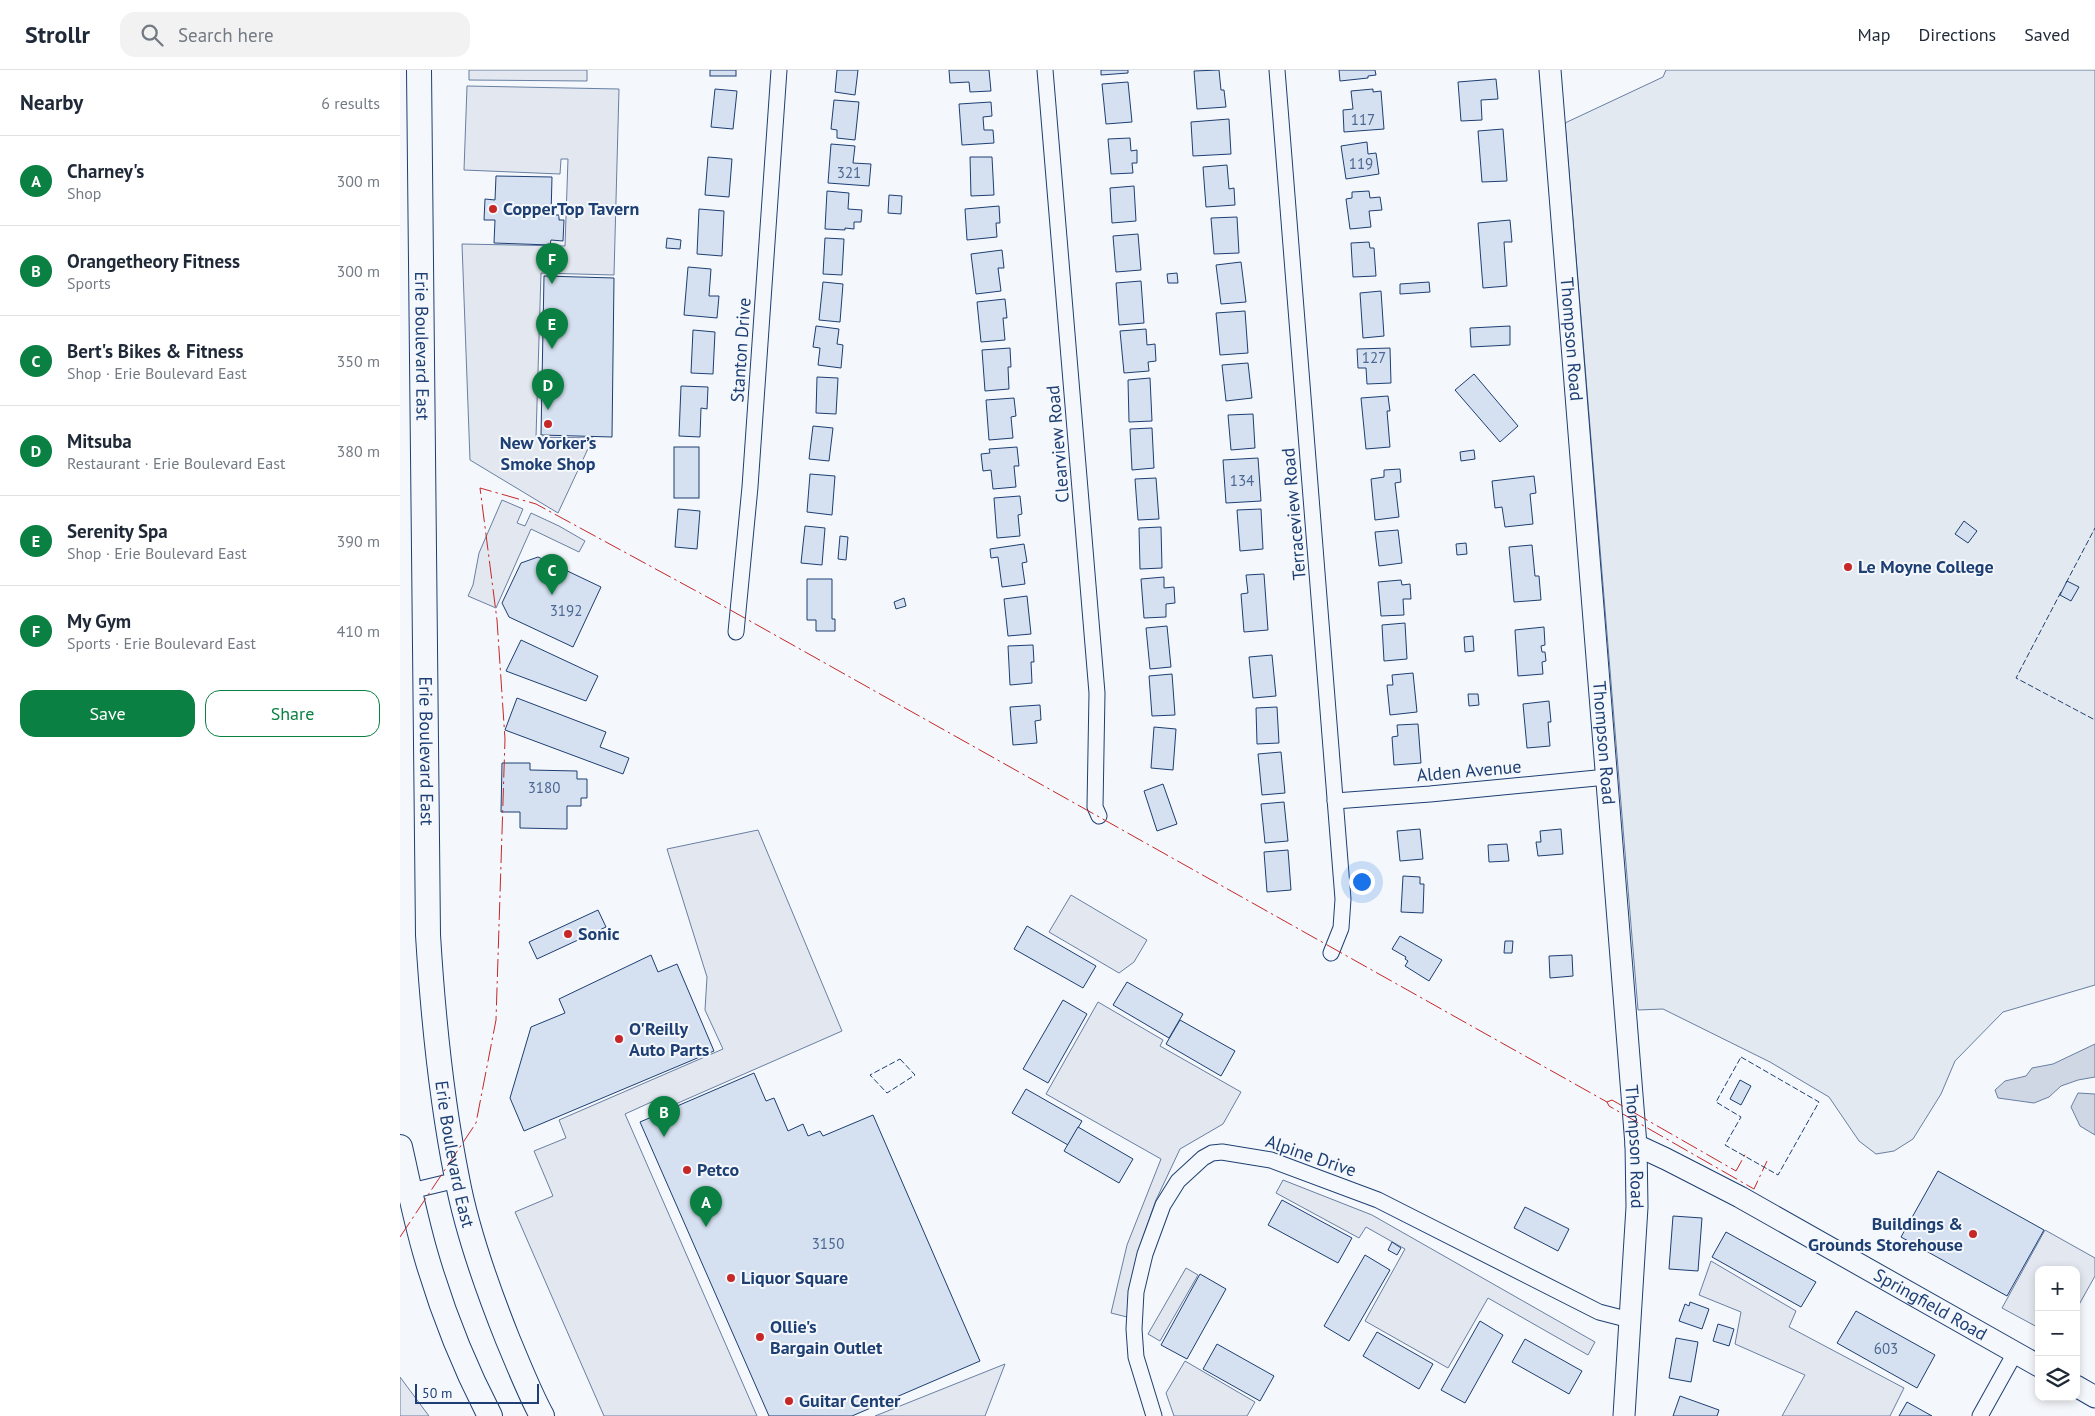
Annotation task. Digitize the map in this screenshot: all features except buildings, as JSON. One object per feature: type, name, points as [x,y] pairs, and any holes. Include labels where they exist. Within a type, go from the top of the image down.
[{"type":"main road","name":"Erie Boulevard East","points":[[419,70],[428,935],[432,1017],[457,1180],[493,1302],[532,1397],[542,1416]]},
{"type":"main road","points":[[400,1147],[418,1228],[441,1302],[476,1389],[490,1416]]},
{"type":"street","name":"Stanton Drive","points":[[736,632],[750,487],[779,70]]},
{"type":"street","name":"Clearview Road","points":[[1045,70],[1097,693],[1095,807],[1099,816]]},
{"type":"street","name":"Terraceview Road","points":[[1277,70],[1343,899],[1341,928],[1331,953]]},
{"type":"street","name":"Thompson Road","points":[[1550,70],[1636,1145],[1637,1207],[1624,1416]]},
{"type":"street","name":"Alden Avenue","points":[[1335,801],[1607,777]]},
{"type":"street","name":"Springfield Road","points":[[1636,1145],[1740,1197],[2035,1364]]},
{"type":"street","name":"Alpine Drive","points":[[1154,1416],[1136,1357],[1134,1328],[1136,1292],[1145,1254],[1163,1205],[1178,1181],[1203,1158],[1212,1153],[1222,1152],[1271,1160],[1378,1200],[1599,1312],[1630,1320]]},
{"type":"street","points":[[411,1191],[457,1180]]},
{"type":"street","points":[[1980,1416],[2015,1353]]},
{"type":"street","points":[[2080,1388],[2095,1397]]},
{"type":"shaded area","points":[[469,70],[587,70],[587,81],[469,80]]},
{"type":"shaded area","name":"Le Moyne College","points":[[1666,70],[2095,70],[2095,985],[2003,1012],[1955,1061],[1941,1094],[1913,1139],[1894,1151],[1876,1154],[1859,1141],[1829,1097],[1770,1062],[1663,1009],[1638,1010],[1565,123],[1663,77]]},
{"type":"shaded area","points":[[467,86],[619,89],[614,275],[541,273],[536,437],[593,438],[558,513],[470,460],[462,244],[565,246],[568,159],[561,159],[560,174],[464,170]]},
{"type":"shaded area","points":[[502,500],[523,509],[517,523],[525,526],[531,513],[585,541],[579,552],[531,529],[496,608],[468,596],[473,585],[479,553]]},
{"type":"shaded area","points":[[758,830],[842,1031],[662,1110],[658,1099],[625,1114],[757,1416],[604,1416],[515,1212],[553,1196],[534,1151],[566,1138],[559,1120],[723,1049],[705,1010],[707,977],[667,849]]},
{"type":"shaded area","points":[[1071,895],[1147,940],[1134,962],[1119,973],[1049,932]]},
{"type":"shaded area","points":[[1098,1002],[1163,1040],[1160,1046],[1241,1092],[1223,1124],[1180,1149],[1156,1200],[1142,1240],[1127,1317],[1111,1313],[1127,1245],[1161,1159],[1046,1094]]},
{"type":"shaded area","points":[[2095,1044],[2095,1077],[2061,1086],[2049,1097],[2034,1103],[1998,1098],[1995,1090],[2005,1081],[2026,1076],[2032,1068],[2053,1064]]},
{"type":"shaded area","points":[[2078,1093],[2095,1094],[2095,1135],[2080,1126],[2071,1107]]},
{"type":"shaded area","points":[[1283,1180],[1372,1215],[1595,1342],[1588,1355],[1488,1298],[1448,1368],[1365,1321],[1405,1249],[1366,1227],[1359,1238],[1276,1193]]},
{"type":"shaded area","points":[[2045,1230],[2095,1258],[2095,1276],[2080,1303],[2080,1266],[2035,1266],[2035,1326],[2002,1308]]},
{"type":"shaded area","points":[[1711,1261],[1796,1311],[1789,1327],[1904,1388],[1890,1416],[1782,1416],[1805,1375],[1735,1344],[1741,1312],[1699,1295]]},
{"type":"shaded area","points":[[1186,1268],[1198,1275],[1160,1341],[1148,1334]]},
{"type":"shaded area","points":[[1185,1361],[1255,1402],[1247,1416],[1174,1416],[1166,1393]]},
{"type":"shaded area","points":[[1005,1364],[985,1416],[875,1416]]},
{"type":"shaded area","points":[[400,1377],[429,1416],[400,1416]]},
{"type":"fence","points":[[2066,583],[2095,528]]},
{"type":"fence","points":[[2061,592],[2016,678],[2095,720]]},
{"type":"fence","points":[[1741,1057],[1819,1102],[1778,1175],[1725,1145],[1741,1117],[1716,1102],[1741,1057]]},
{"type":"fence","points":[[900,1059],[915,1075],[887,1093],[870,1075],[900,1059]]},
{"type":"power","points":[[400,1237],[476,1123],[496,1020],[505,739],[497,620],[480,488],[536,504],[709,598],[1607,1102],[1609,1106],[1754,1189],[1767,1161]]},
{"type":"power","points":[[1607,1102],[1612,1100],[1736,1171],[1747,1151]]},
{"type":"place","name":"CopperTop Tavern","points":[[493,209]]},
{"type":"place","name":"My Gym","points":[[552,284]]},
{"type":"place","name":"Serenity Spa","points":[[552,349]]},
{"type":"place","name":"Mitsuba","points":[[548,410]]},
{"type":"place","name":"New Yorker’s Smoke Shop","points":[[548,424]]},
{"type":"place","name":"Le Moyne College","points":[[1848,567]]},
{"type":"place","name":"Bert's Bikes & Fitness","points":[[552,595]]},
{"type":"place","name":"Sonic","points":[[568,934]]},
{"type":"place","name":"O'Reilly Auto Parts","points":[[619,1039]]},
{"type":"place","name":"Orangetheory Fitness","points":[[664,1137]]},
{"type":"place","name":"Petco","points":[[687,1170]]},
{"type":"place","name":"Charney's","points":[[706,1227]]},
{"type":"place","name":"Buildings & Grounds Storehouse","points":[[1973,1234]]},
{"type":"place","name":"Liquor Square","points":[[731,1278]]},
{"type":"place","name":"Ollie's Bargain Outlet","points":[[760,1337]]},
{"type":"place","name":"Guitar Center","points":[[789,1401]]}]
